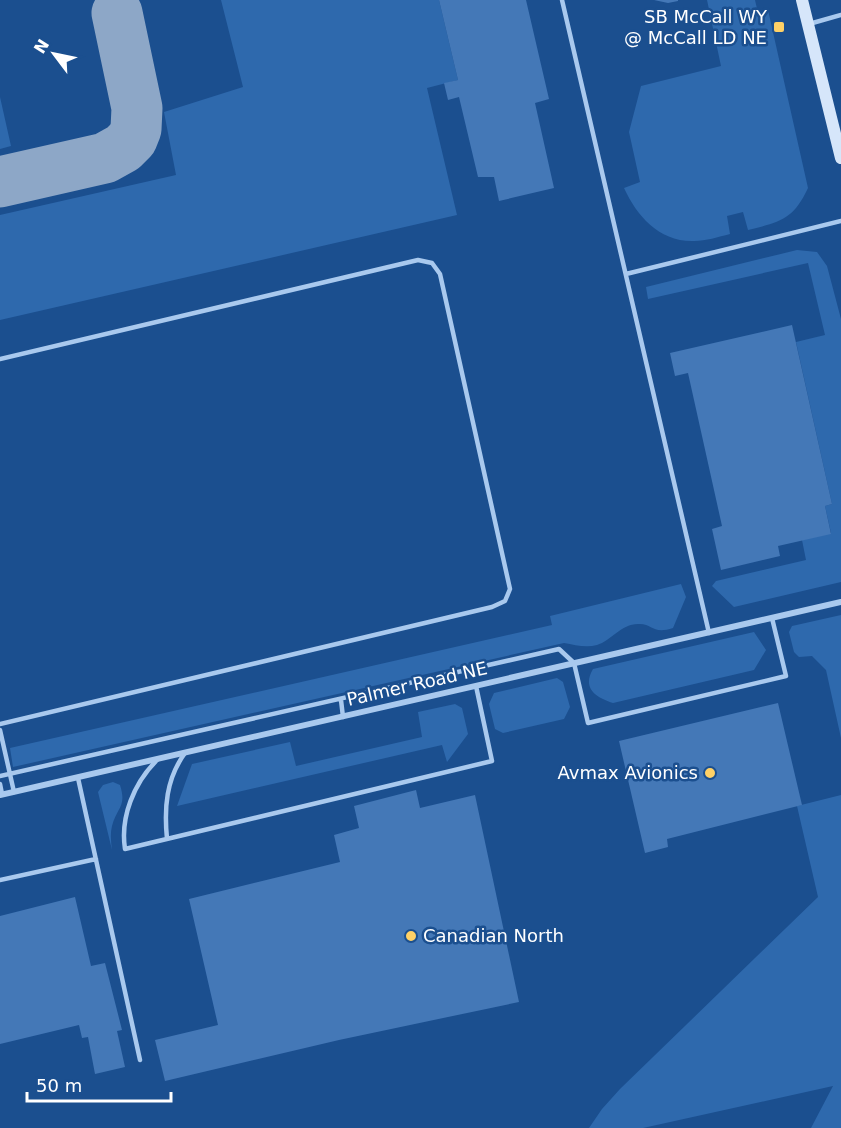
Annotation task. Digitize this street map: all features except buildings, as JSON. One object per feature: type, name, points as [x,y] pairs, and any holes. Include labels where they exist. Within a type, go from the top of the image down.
[{"type":"street","points":[[802,0],[841,158]]},
{"type":"street","name":"Palmer Road NE","points":[[1,795],[841,602]]},
{"type":"lane","points":[[562,0],[709,633]]},
{"type":"lane","points":[[808,24],[841,15]]},
{"type":"lane","points":[[626,274],[841,221]]},
{"type":"lane","points":[[0,359],[418,260],[432,263],[440,274],[510,589],[505,601],[499,606],[0,724]]},
{"type":"lane","points":[[0,776],[559,649],[574,663],[588,723],[786,676],[772,618]]},
{"type":"lane","points":[[158,759],[146,774],[126,812],[123,837],[125,849],[492,761],[476,686]]},
{"type":"lane","points":[[340,700],[343,717]]},
{"type":"lane","points":[[0,730],[14,792]]},
{"type":"lane","points":[[167,839],[165,819],[167,792],[173,773],[186,753]]},
{"type":"lane","points":[[78,778],[140,1060]]},
{"type":"lane","points":[[0,784],[1,795]]},
{"type":"lane","points":[[0,880],[96,859]]},
{"type":"shaded area","points":[[221,0],[439,0],[458,80],[427,88],[457,215],[0,320],[0,215],[176,175],[164,112],[243,87]]},
{"type":"shaded area","points":[[707,0],[755,0],[758,13],[768,10],[808,188],[797,207],[777,222],[748,230],[743,212],[727,216],[730,234],[703,240],[681,240],[660,232],[651,225],[636,208],[624,188],[640,182],[629,132],[641,86],[721,66]]},
{"type":"shaded area","points":[[0,97],[11,146],[0,149]]},
{"type":"shaded area","points":[[797,250],[817,252],[827,266],[841,319],[841,582],[734,607],[712,586],[716,581],[806,560],[802,540],[831,533],[825,506],[832,504],[796,342],[825,335],[808,263],[648,299],[646,287]]},
{"type":"shaded area","points":[[681,584],[686,597],[673,628],[666,630],[657,630],[643,624],[632,625],[593,646],[564,643],[13,767],[10,748],[552,625],[550,616]]},
{"type":"shaded area","points":[[841,615],[841,738],[826,670],[812,656],[799,657],[794,652],[789,632],[792,626]]},
{"type":"shaded area","points":[[754,632],[766,650],[754,670],[613,703],[596,695],[590,687],[589,681],[593,669]]},
{"type":"shaded area","points":[[557,678],[563,682],[570,707],[564,719],[503,733],[495,729],[489,704],[494,693]]},
{"type":"shaded area","points":[[455,704],[462,708],[468,734],[447,762],[442,745],[177,806],[192,764],[290,742],[296,766],[422,737],[418,712]]},
{"type":"shaded area","points":[[113,782],[120,785],[122,803],[111,829],[112,850],[98,792],[103,785]]},
{"type":"shaded area","points":[[841,795],[841,1128],[811,1128],[833,1086],[643,1128],[589,1128],[620,1089],[818,897],[797,806]]},
{"type":"taxiway","points":[[0,182],[105,158],[123,148],[132,139],[136,129],[137,108],[117,13]]},
{"type":"place","name":"SB McCall WY @ McCall LD NE","points":[[779,27]]},
{"type":"place","name":"Avmax Avionics","points":[[710,773]]},
{"type":"place","name":"Canadian North","points":[[411,936]]}]
